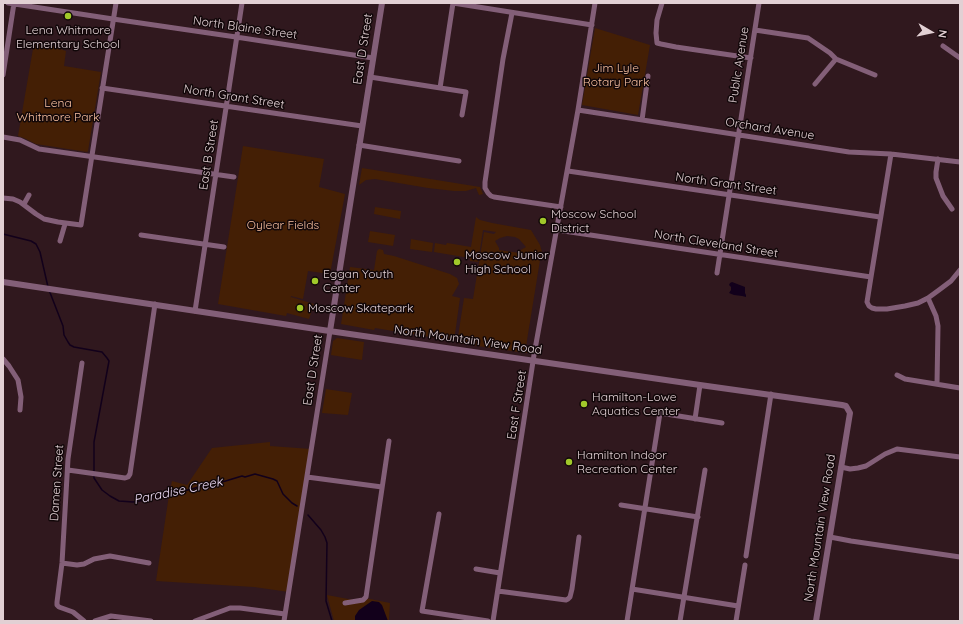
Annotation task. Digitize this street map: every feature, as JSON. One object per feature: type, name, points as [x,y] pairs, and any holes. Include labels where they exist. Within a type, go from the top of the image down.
[{"type":"street","name":"North Blaine Street","points":[[8,3],[373,58]]},
{"type":"street","points":[[3,75],[14,3]]},
{"type":"street","points":[[3,198],[13,199],[24,204],[40,217],[48,220],[80,226],[116,3]]},
{"type":"street","name":"East B Street","points":[[195,311],[242,3]]},
{"type":"street","name":"East D Street","points":[[284,621],[382,3]]},
{"type":"street","points":[[440,88],[453,3],[477,5],[512,13],[592,25]]},
{"type":"street","name":"East F Street","points":[[493,621],[534,361],[568,170],[595,3]]},
{"type":"street","points":[[662,3],[657,20],[657,43],[751,58]]},
{"type":"street","name":"Public Avenue","points":[[717,273],[759,3]]},
{"type":"street","points":[[512,13],[503,59],[485,188],[488,193],[494,197],[561,207]]},
{"type":"street","points":[[755,30],[808,38],[836,59],[875,75]]},
{"type":"street","points":[[942,46],[960,58]]},
{"type":"street","points":[[815,84],[836,59]]},
{"type":"street","points":[[642,120],[648,76]]},
{"type":"street","points":[[370,78],[466,92],[462,115]]},
{"type":"street","name":"North Grant Street","points":[[102,88],[362,126]]},
{"type":"street","name":"Orchard Avenue","points":[[578,110],[849,152],[891,154],[960,162]]},
{"type":"street","points":[[3,137],[20,140],[39,149],[234,177]]},
{"type":"street","points":[[359,145],[459,161]]},
{"type":"street","points":[[891,154],[867,302],[869,306],[876,309],[905,306],[918,302],[928,298],[951,281],[960,270]]},
{"type":"street","points":[[938,160],[936,178],[952,209]]},
{"type":"street","name":"North Grant Street","points":[[568,170],[880,217]]},
{"type":"street","points":[[24,204],[29,195]]},
{"type":"street","points":[[60,241],[65,224]]},
{"type":"street","name":"North Cleveland Street","points":[[557,230],[871,277]]},
{"type":"street","points":[[141,235],[224,247]]},
{"type":"street","name":"North Mountain View Road","points":[[3,282],[846,406],[850,413],[849,422],[816,621]]},
{"type":"street","points":[[928,298],[935,312],[938,326],[937,384]]},
{"type":"street","points":[[68,470],[125,478],[130,474],[155,304]]},
{"type":"street","points":[[3,359],[18,380],[21,397],[20,410]]},
{"type":"street","name":"Damen Street","points":[[82,363],[68,459],[62,563],[57,605],[73,612],[84,621]]},
{"type":"street","points":[[898,375],[905,379],[960,388]]},
{"type":"street","points":[[695,418],[700,385]]},
{"type":"street","points":[[746,556],[771,394]]},
{"type":"street","points":[[628,621],[660,413],[722,423]]},
{"type":"street","points":[[345,603],[363,600],[366,597],[389,441]]},
{"type":"street","points":[[841,467],[850,469],[866,466],[885,454],[897,449],[960,457]]},
{"type":"street","points":[[680,621],[705,470]]},
{"type":"street","points":[[307,477],[382,487]]},
{"type":"street","points":[[621,505],[698,517]]},
{"type":"street","points":[[438,514],[422,611],[488,621]]},
{"type":"street","points":[[498,591],[566,600],[568,599],[570,597],[580,537]]},
{"type":"street","points":[[830,537],[960,557]]},
{"type":"street","points":[[62,563],[77,565],[84,564],[94,559],[110,556],[149,563]]},
{"type":"street","points":[[736,621],[745,565]]},
{"type":"street","points":[[476,569],[500,573]]},
{"type":"street","points":[[632,589],[738,606]]},
{"type":"street","points":[[195,621],[230,608],[285,614]]},
{"type":"street","points":[[95,621],[111,616],[151,621]]},
{"type":"green space","name":"Jim Lyle Rotary Park","points":[[595,28],[650,45],[638,115],[582,105]]},
{"type":"green space","name":"Lena Whitmore Park","points":[[34,43],[60,47],[60,49],[66,51],[64,66],[101,72],[87,152],[36,144],[18,136]]},
{"type":"green space","name":"Oylear Fields","points":[[243,146],[324,159],[319,187],[345,194],[330,274],[308,271],[303,299],[291,296],[290,301],[291,297],[314,304],[309,319],[287,313],[286,316],[218,304]]},
{"type":"green space","points":[[362,168],[480,187],[483,194],[479,195],[476,188],[466,191],[454,191],[375,179],[366,180],[359,185]]},
{"type":"green space","points":[[375,207],[401,211],[400,219],[374,214]]},
{"type":"green space","points":[[476,217],[480,220],[492,223],[531,230],[540,245],[542,252],[526,347],[527,353],[457,343],[464,298],[473,299],[484,232],[494,234],[496,232],[483,230],[478,262],[470,261],[470,258],[434,252],[435,243],[446,245],[447,243],[471,247]],"holes":[[[507,236],[519,239],[526,247],[519,251],[519,253],[499,250],[495,241]]]},
{"type":"green space","points":[[370,231],[395,235],[393,246],[368,242]]},
{"type":"green space","points":[[411,239],[433,243],[432,252],[410,249]]},
{"type":"green space","points":[[379,249],[383,250],[384,254],[450,274],[457,278],[459,284],[452,296],[460,298],[454,341],[341,324],[350,267],[374,270],[377,251]]},
{"type":"green space","points":[[337,338],[364,342],[362,360],[331,355],[333,341]]},
{"type":"green space","points":[[326,389],[352,393],[348,415],[322,413]]},
{"type":"green space","points":[[270,442],[270,446],[311,449],[289,592],[254,587],[156,581],[172,481],[187,485],[212,448]]},
{"type":"green space","points":[[327,595],[359,601],[365,598],[390,603],[389,621],[334,621]]},
{"type":"shaded area","points":[[732,282],[745,287],[746,297],[729,293],[731,287],[729,285]]},
{"type":"shaded area","points":[[372,601],[379,602],[382,605],[388,621],[355,621],[355,616],[359,610]]},
{"type":"waterway","name":"Paradise Creek","points":[[3,234],[31,241],[36,244],[40,252],[48,287]]},
{"type":"waterway","name":"Paradise Creek","points":[[49,290],[63,326],[64,335],[70,345],[102,352],[109,361],[94,442],[94,478],[102,490],[119,501],[133,502],[160,495],[169,495],[255,474],[277,481],[283,494],[297,506]]},
{"type":"waterway","name":"Paradise Creek","points":[[308,515],[321,530],[327,543],[326,601],[332,621]]},
{"type":"place","name":"Lena Whitmore Elementary School","points":[[68,16]]},
{"type":"place","name":"Moscow School District","points":[[543,221]]},
{"type":"place","name":"Moscow Junior High School","points":[[457,262]]},
{"type":"place","name":"Eggan Youth Center","points":[[315,281]]},
{"type":"place","name":"Moscow Skatepark","points":[[300,308]]},
{"type":"place","name":"Hamilton-Lowe Aquatics Center","points":[[584,404]]},
{"type":"place","name":"Hamilton Indoor Recreation Center","points":[[569,462]]}]
